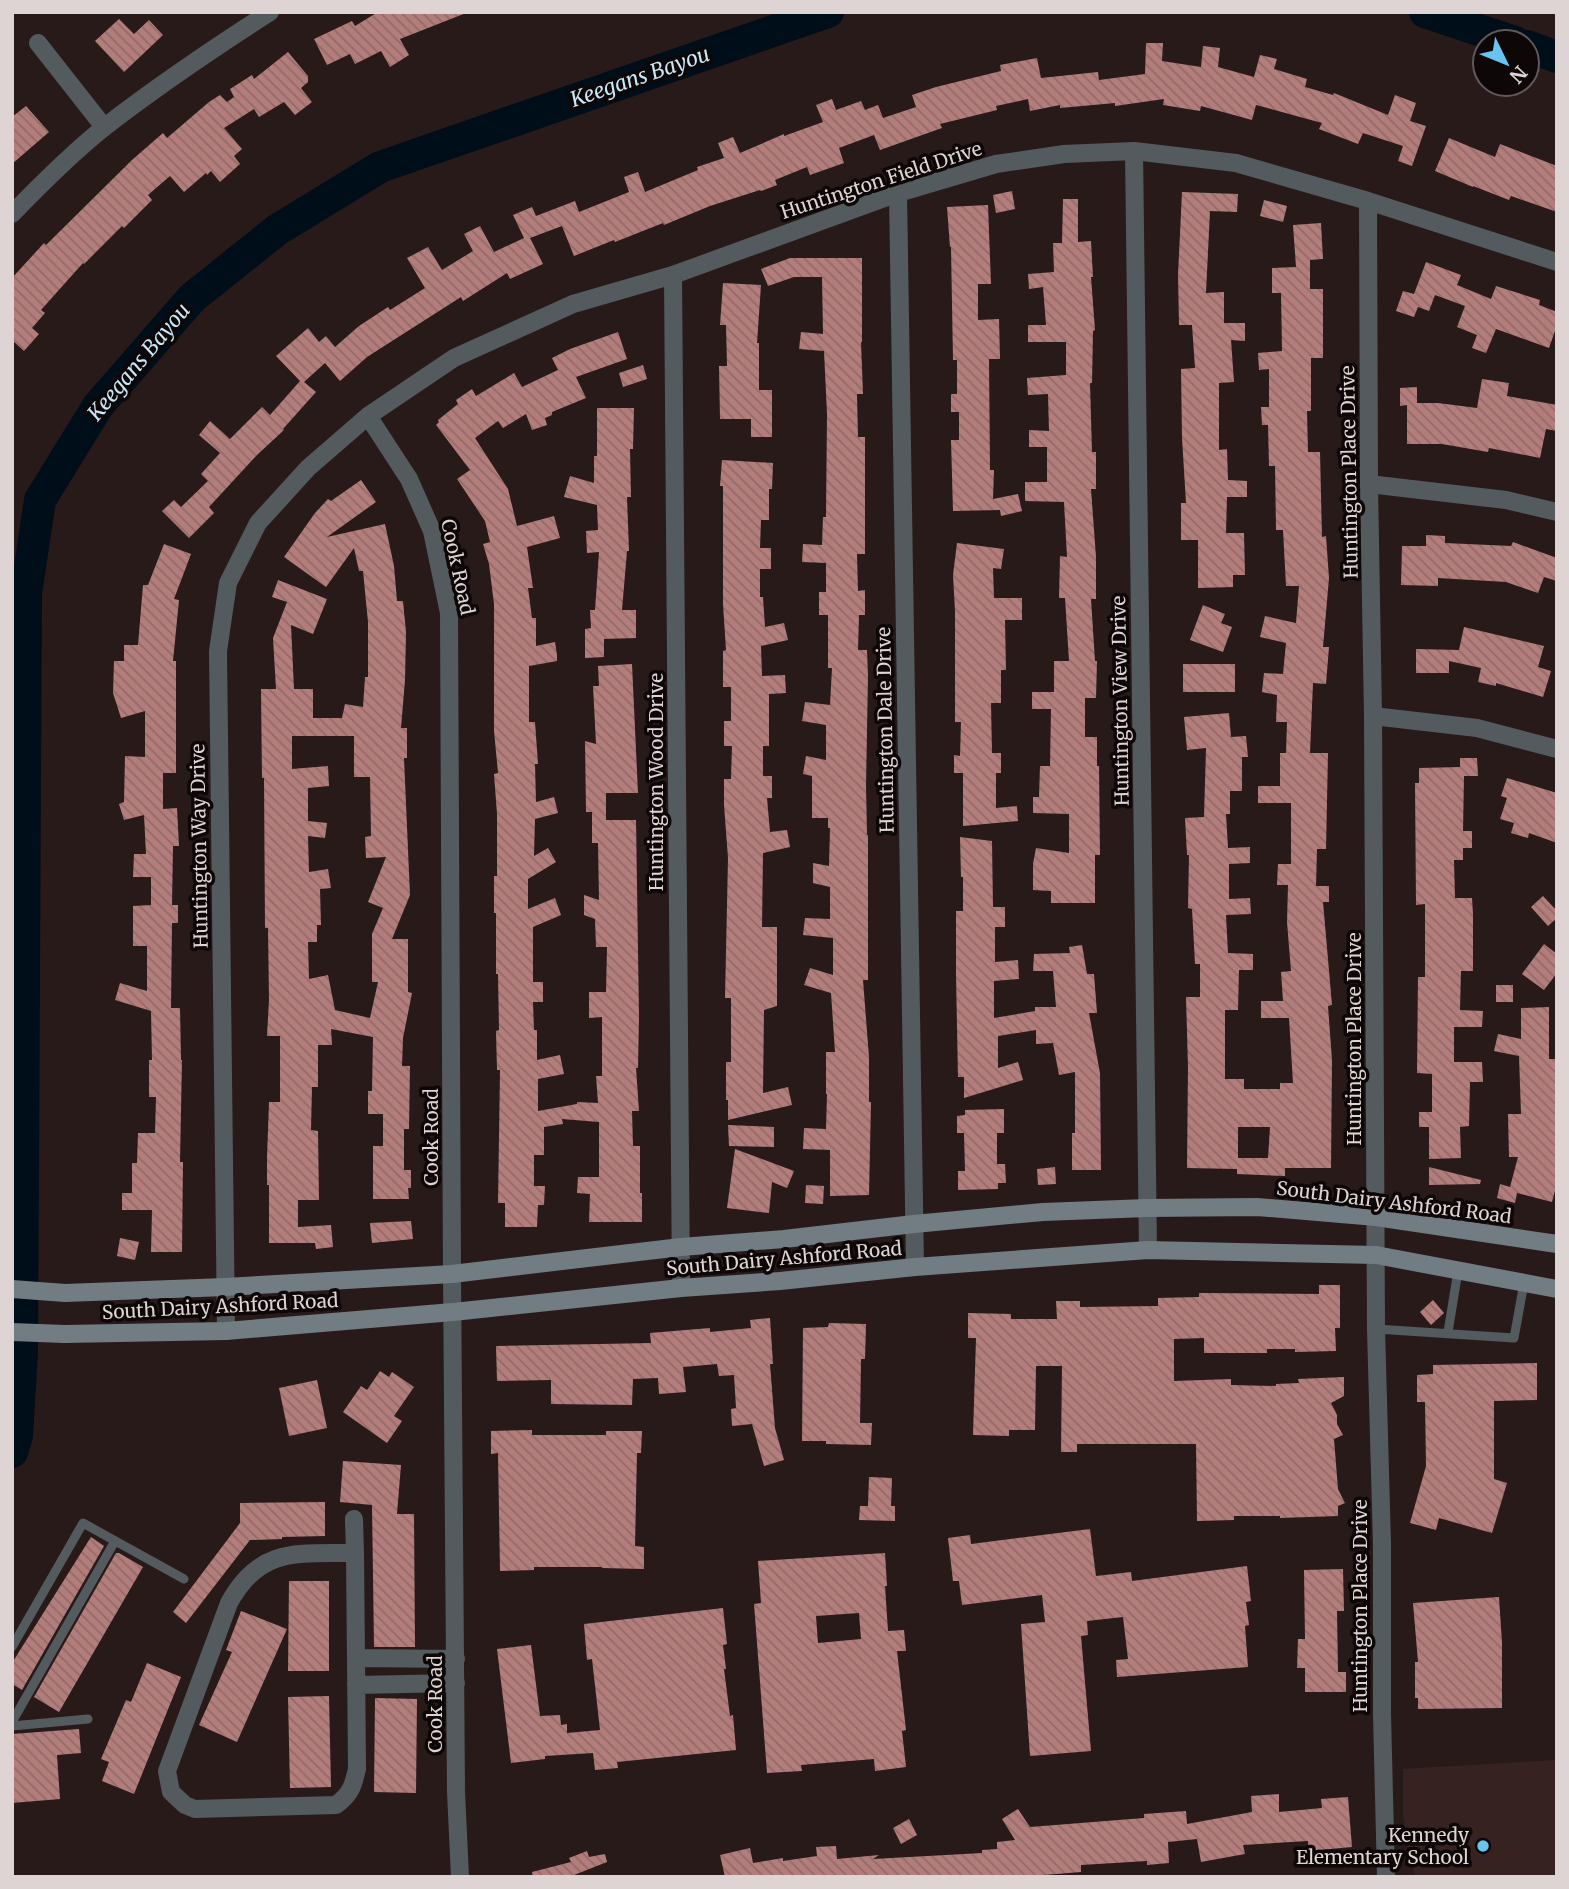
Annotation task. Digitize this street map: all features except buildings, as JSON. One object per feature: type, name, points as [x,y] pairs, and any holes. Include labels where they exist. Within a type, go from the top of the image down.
[{"type":"main road","name":"South Dairy Ashford Road","points":[[12,1289],[65,1293],[452,1274],[681,1247],[784,1239],[914,1224],[1043,1212],[1147,1208],[1257,1206],[1376,1217],[1557,1244]]},
{"type":"main road","name":"South Dairy Ashford Road","points":[[12,1332],[65,1334],[226,1331],[915,1267],[1148,1250],[1376,1255],[1557,1289]]},
{"type":"street","points":[[12,214],[48,177],[104,127],[182,69],[270,12]]},
{"type":"street","points":[[38,43],[104,127]]},
{"type":"street","name":"Huntington Field Drive","points":[[368,416],[454,358],[573,304],[673,275],[898,193],[996,164],[1064,154],[1134,151],[1236,163],[1368,201],[1557,262]]},
{"type":"street","name":"Huntington View Drive","points":[[1134,151],[1148,1250]]},
{"type":"street","name":"Huntington Dale Drive","points":[[898,193],[915,1267]]},
{"type":"street","name":"Huntington Place Drive","points":[[1368,201],[1376,1329],[1382,1531],[1382,1714],[1386,1877]]},
{"type":"street","name":"Huntington Wood Drive","points":[[673,275],[681,1288]]},
{"type":"street","name":"Cook Road","points":[[368,416],[409,479],[432,531],[449,614],[456,1793],[460,1877]]},
{"type":"street","name":"Huntington Way Drive","points":[[226,1331],[218,651],[228,583],[258,523],[308,468],[368,416]]},
{"type":"street","points":[[1369,484],[1506,500],[1557,512]]},
{"type":"street","points":[[1373,716],[1477,727],[1557,749]]},
{"type":"street","points":[[354,1519],[355,1553],[357,1769],[353,1786],[346,1798],[336,1805],[195,1809],[185,1805],[171,1793],[167,1772],[229,1603],[239,1585],[253,1570],[269,1560],[286,1555],[355,1553]]},
{"type":"street","points":[[356,1658],[456,1659]]},
{"type":"street","points":[[356,1685],[456,1683]]},
{"type":"lane","points":[[1448,1332],[1458,1271]]},
{"type":"lane","points":[[1376,1329],[1514,1338],[1524,1283]]},
{"type":"lane","points":[[12,1647],[83,1523],[184,1579]]},
{"type":"lane","points":[[12,1724],[115,1541]]},
{"type":"lane","points":[[12,1724],[88,1720]]},
{"type":"shaded area","name":"Kennedy Elementary School","points":[[1557,1760],[1557,1877],[1415,1877],[1403,1816],[1403,1769]]},
{"type":"waterway","name":"Keegans Bayou","points":[[12,1452],[17,1436],[22,1352],[26,594],[40,500],[98,406],[192,298],[277,230],[380,167],[828,12]]},
{"type":"waterway","name":"Keegans Bayou","points":[[1425,12],[1473,28]]},
{"type":"waterway","name":"Keegans Bayou","points":[[1541,51],[1557,57]]},
{"type":"place","name":"Kennedy Elementary School","points":[[1483,1846]]}]
